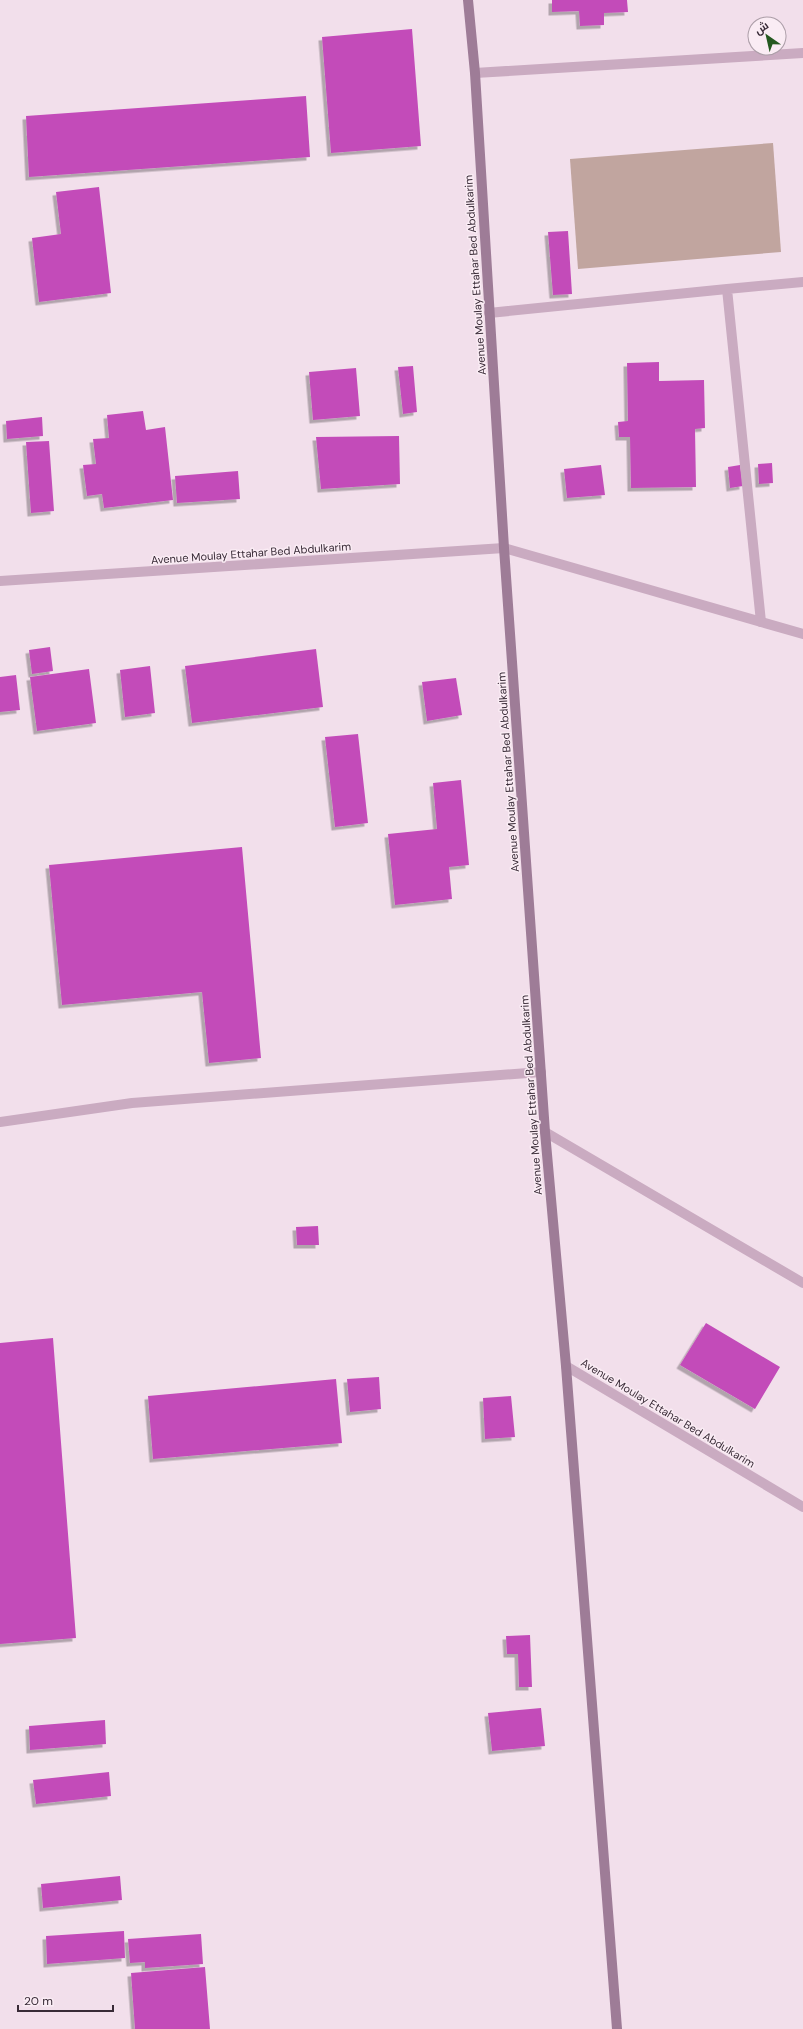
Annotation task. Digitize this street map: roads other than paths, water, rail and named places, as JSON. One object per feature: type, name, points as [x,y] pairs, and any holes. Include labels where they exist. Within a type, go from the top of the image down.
[{"type":"street","name":"Avenue Moulay Ettahar Bed Abdulkarim","points":[[468,0],[475,73],[504,548],[541,1072],[566,1366],[803,1507]]},
{"type":"street","points":[[475,73],[803,53]]},
{"type":"street","points":[[489,313],[803,282]]},
{"type":"street","points":[[727,289],[761,622]]},
{"type":"street","name":"Avenue Moulay Ettahar Bed Abdulkarim","points":[[0,582],[504,548]]},
{"type":"street","points":[[504,548],[803,634]]},
{"type":"street","points":[[0,1122],[132,1103],[541,1072]]},
{"type":"street","points":[[546,1132],[803,1283]]},
{"type":"street","points":[[566,1366],[617,2029]]}]
